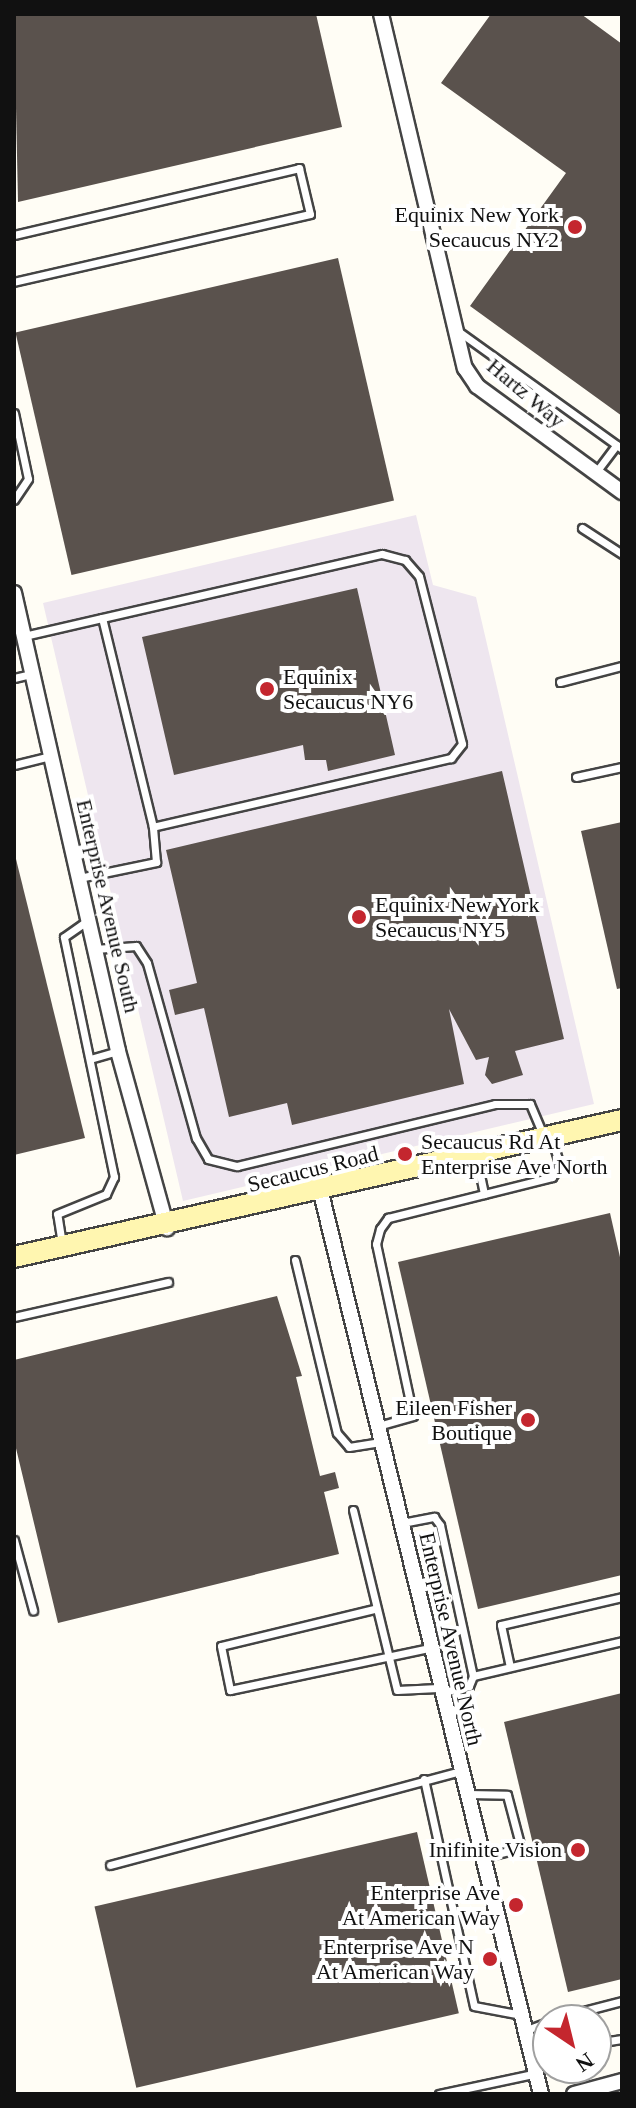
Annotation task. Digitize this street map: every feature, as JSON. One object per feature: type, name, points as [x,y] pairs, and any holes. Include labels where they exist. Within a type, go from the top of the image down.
[{"type":"main road","name":"Secaucus Road","points":[[14,1257],[167,1228],[321,1193],[547,1135],[622,1120]]},
{"type":"street","name":"Hartz Way","points":[[381,14],[453,327],[477,386],[622,492]]},
{"type":"street","name":"Enterprise Avenue South","points":[[14,593],[118,1051],[167,1228]]},
{"type":"street","name":"Enterprise Avenue North","points":[[321,1193],[402,1523],[463,1794],[532,2070]]},
{"type":"street","points":[[574,2094],[622,2081]]},
{"type":"lane","points":[[14,235],[299,168],[310,214],[14,282]]},
{"type":"lane","points":[[453,327],[619,447],[594,474]]},
{"type":"lane","points":[[14,413],[28,479],[14,500]]},
{"type":"lane","points":[[582,528],[622,554]]},
{"type":"lane","points":[[24,636],[382,554],[405,560],[419,576],[462,744],[451,758],[153,827]]},
{"type":"lane","points":[[79,878],[156,862],[153,827],[102,618]]},
{"type":"lane","points":[[560,682],[622,666]]},
{"type":"lane","points":[[14,678],[32,674]]},
{"type":"lane","points":[[14,765],[51,756]]},
{"type":"lane","points":[[576,777],[622,767]]},
{"type":"lane","points":[[63,1250],[57,1214],[112,1184],[106,1139],[64,937],[88,920]]},
{"type":"lane","points":[[95,949],[136,946],[147,963],[196,1138],[208,1159],[237,1166],[495,1104],[530,1104],[560,1166],[552,1177],[388,1218],[376,1244],[413,1416],[349,1447],[337,1433],[295,1260]]},
{"type":"lane","points":[[90,1059],[118,1051]]},
{"type":"lane","points":[[476,1154],[484,1194]]},
{"type":"lane","points":[[14,1317],[168,1282]]},
{"type":"lane","points":[[353,1510],[374,1609],[397,1690],[439,1691],[469,1686],[473,1676],[440,1525],[434,1517],[402,1523]]},
{"type":"lane","points":[[14,1540],[33,1610]]},
{"type":"lane","points":[[510,1667],[501,1625],[622,1597]]},
{"type":"lane","points":[[374,1609],[221,1646],[230,1690],[430,1648]]},
{"type":"lane","points":[[473,1676],[622,1641]]},
{"type":"lane","points":[[444,1712],[470,1706]]},
{"type":"lane","points":[[110,1865],[458,1772]]},
{"type":"lane","points":[[424,1779],[474,2006],[516,2014]]},
{"type":"lane","points":[[463,1794],[507,1795],[521,1848],[479,1858]]},
{"type":"lane","points":[[522,2032],[532,2028]]},
{"type":"lane","points":[[439,2094],[532,2074]]},
{"type":"shaded area","points":[[416,515],[433,585],[476,597],[594,1104],[183,1201],[43,603]]},
{"type":"building","points":[[14,14],[316,14],[342,127],[18,202]]},
{"type":"building","name":"Equinix New York Secaucus NY2","points":[[491,14],[581,14],[622,44],[622,416],[470,306],[566,173],[441,83]]},
{"type":"building","points":[[338,258],[394,501],[71,575],[15,332]]},
{"type":"building","name":"Equinix Secaucus NY6","points":[[357,588],[395,755],[328,771],[326,760],[305,760],[303,745],[174,775],[142,637]]},
{"type":"building","name":"Equinix New York Secaucus NY5","points":[[502,771],[564,1039],[515,1051],[523,1075],[492,1084],[485,1075],[489,1057],[476,1060],[449,1009],[464,1084],[292,1125],[287,1103],[229,1117],[204,1008],[175,1015],[169,990],[197,983],[166,850]]},
{"type":"building","points":[[622,822],[622,988],[617,989],[581,831]]},
{"type":"building","points":[[14,851],[85,1138],[14,1155]]},
{"type":"building","name":"Eileen Fisher Boutique","points":[[610,1213],[622,1266],[622,1575],[478,1609],[398,1262]]},
{"type":"building","points":[[277,1296],[302,1376],[296,1377],[320,1476],[335,1472],[339,1488],[324,1492],[339,1554],[58,1623],[14,1440],[14,1360]]},
{"type":"building","name":"Inifinite Vision","points":[[622,1693],[622,1979],[568,1992],[504,1722]]},
{"type":"building","points":[[417,1832],[459,2013],[136,2088],[94,1906]]},
{"type":"place","name":"Equinix New York Secaucus NY2","points":[[575,227]]},
{"type":"place","name":"Equinix Secaucus NY6","points":[[267,689]]},
{"type":"place","name":"Equinix New York Secaucus NY5","points":[[359,917]]},
{"type":"place","name":"Secaucus Rd At Enterprise Ave North","points":[[405,1154]]},
{"type":"place","name":"Eileen Fisher Boutique","points":[[528,1420]]},
{"type":"place","name":"Inifinite Vision","points":[[578,1850]]},
{"type":"place","name":"Enterprise Ave At American Way","points":[[516,1905]]},
{"type":"place","name":"Enterprise Ave N At American Way","points":[[490,1959]]}]
